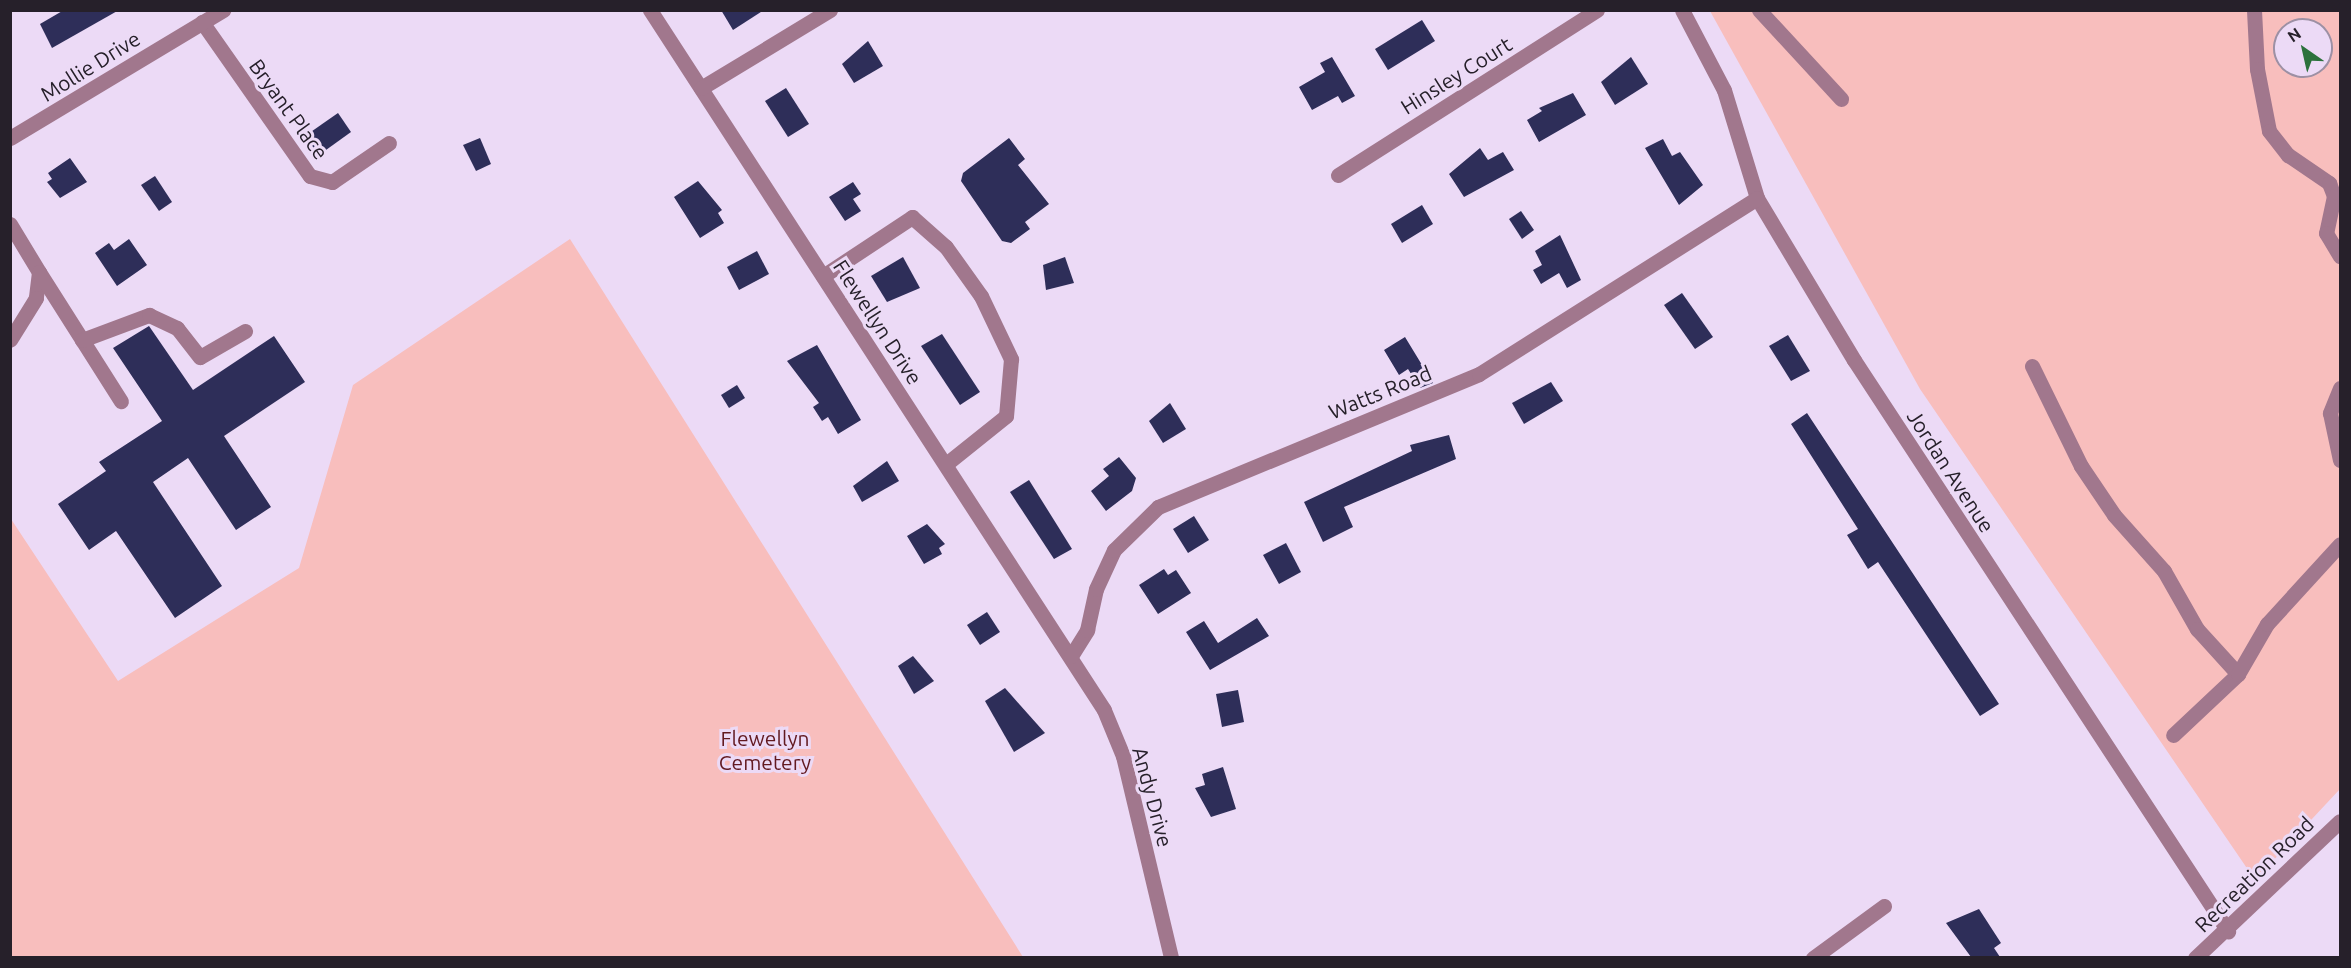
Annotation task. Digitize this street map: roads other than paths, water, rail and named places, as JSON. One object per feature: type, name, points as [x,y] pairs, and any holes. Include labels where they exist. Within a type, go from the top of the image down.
[{"type":"street","name":"Mollie Drive","points":[[10,138],[223,10]]},
{"type":"street","name":"Flewellyn Drive","points":[[650,10],[1071,656]]},
{"type":"street","points":[[701,88],[830,10]]},
{"type":"street","name":"Hinsley Court","points":[[1338,175],[1597,10]]},
{"type":"street","name":"Jordan Avenue","points":[[1682,10],[1724,90],[1757,198],[1854,360],[2228,931]]},
{"type":"street","points":[[1759,10],[1841,99]]},
{"type":"street","points":[[2254,10],[2257,69],[2269,131],[2288,155],[2329,183],[2334,196],[2326,233],[2340,256]]},
{"type":"street","name":"Bryant Place","points":[[202,22],[310,176],[332,182],[389,143]]},
{"type":"street","name":"Watts Road","points":[[1071,656],[1087,630],[1096,589],[1114,550],[1158,507],[1479,374],[1757,198]]},
{"type":"street","points":[[823,276],[912,217],[946,247],[981,296],[1011,359],[1006,416],[946,464]]},
{"type":"street","points":[[10,224],[121,401]]},
{"type":"street","points":[[10,340],[36,298],[39,272]]},
{"type":"street","points":[[82,340],[149,315],[177,328],[200,357],[245,331]]},
{"type":"street","points":[[2032,366],[2081,466],[2114,515],[2164,571],[2197,629],[2238,674]]},
{"type":"street","points":[[2340,388],[2330,413],[2340,460]]},
{"type":"street","points":[[2173,735],[2238,674],[2267,624],[2340,544]]},
{"type":"street","name":"Andy Drive","points":[[1071,656],[1104,710],[1123,756],[1171,957]]},
{"type":"street","name":"Recreation Road","points":[[2196,957],[2228,931],[2340,820]]},
{"type":"street","points":[[1813,957],[1884,906]]},
{"type":"park label","name":"Flewellyn Cemetery","points":[[765,750]]}]
